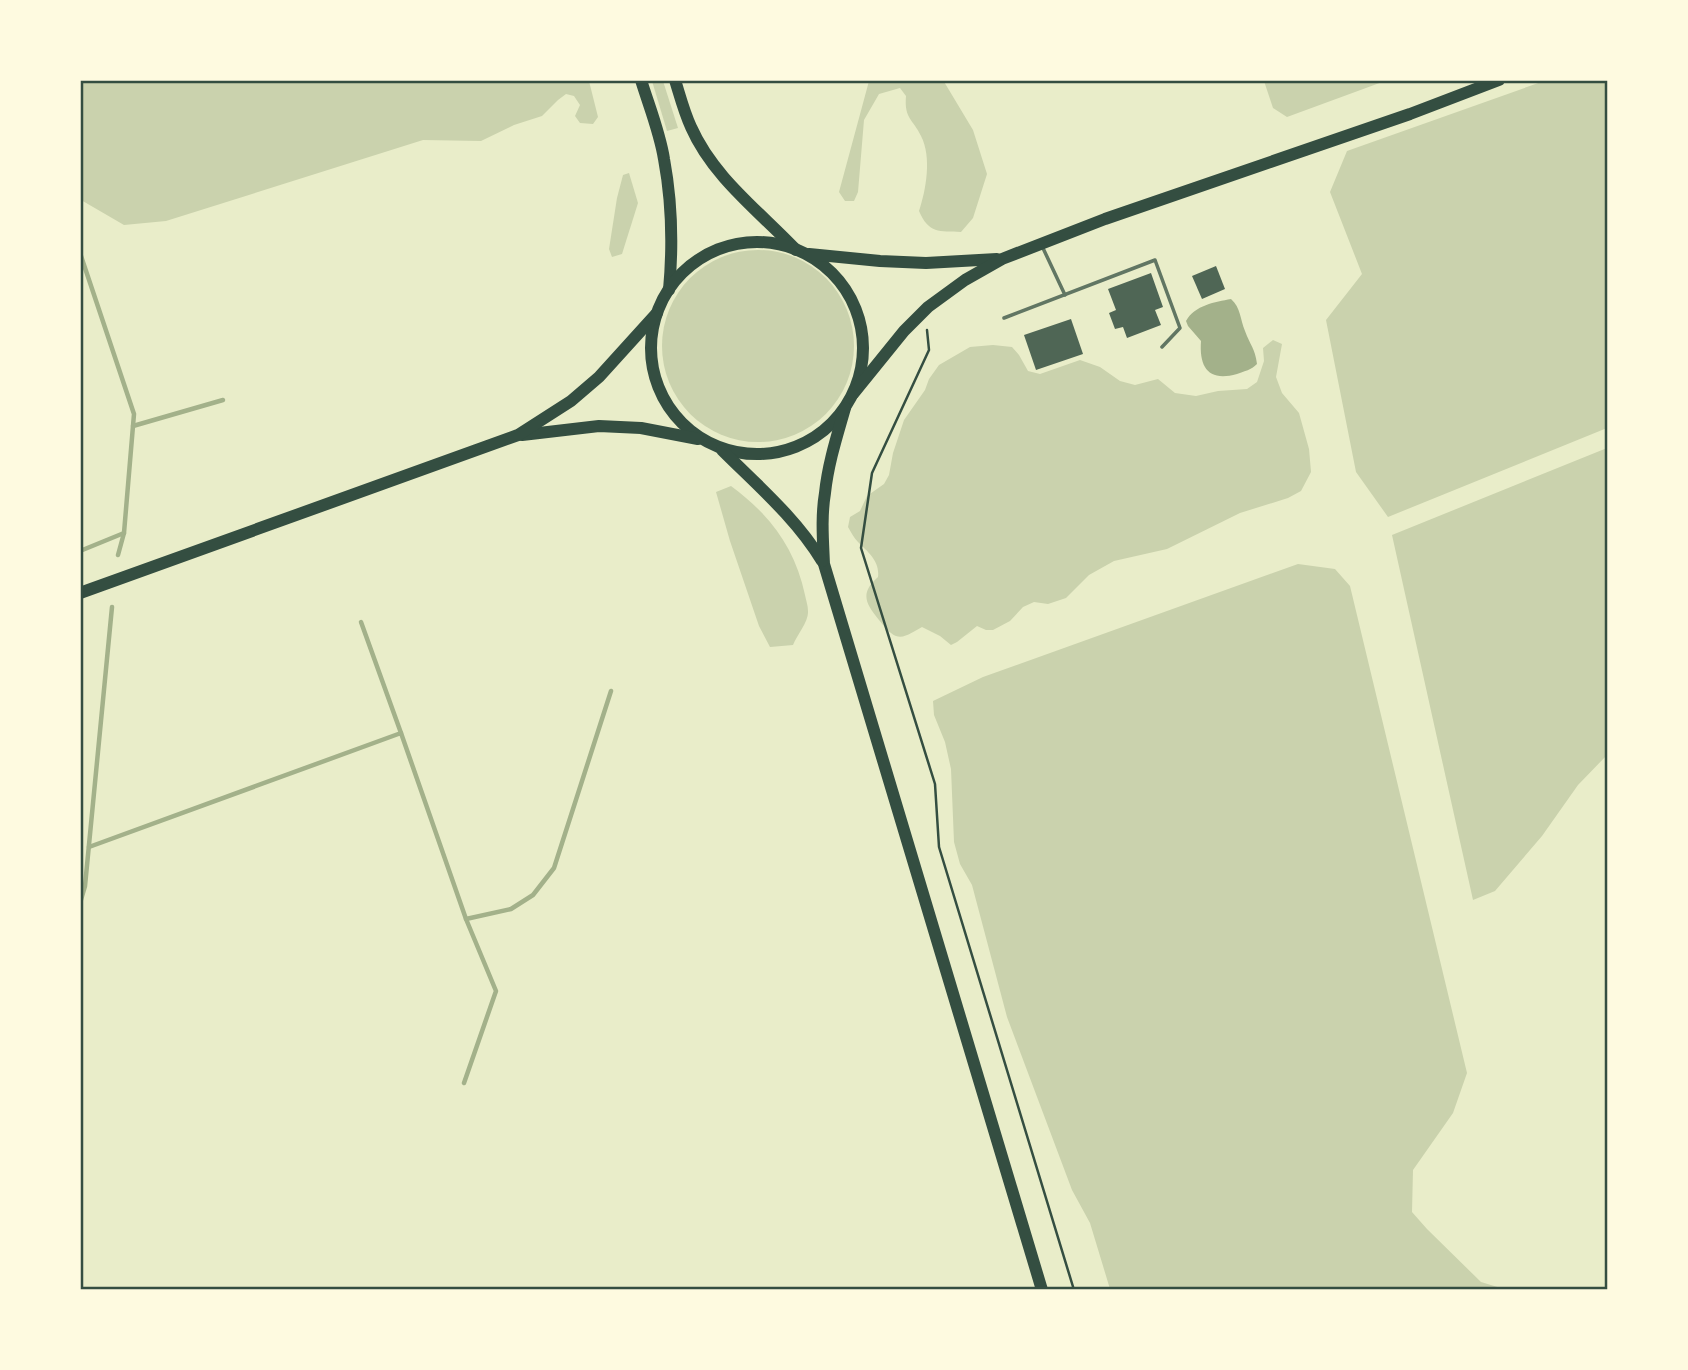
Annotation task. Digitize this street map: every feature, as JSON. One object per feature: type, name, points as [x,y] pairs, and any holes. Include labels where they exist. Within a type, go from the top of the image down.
[{"type":"main road","points":[[641,80],[664,156],[671,230],[669,290]]},
{"type":"main road","points":[[675,80],[691,128],[713,164],[750,206],[800,252],[926,263],[1002,258]]},
{"type":"main road","points":[[518,435],[599,426],[641,428],[705,441],[742,453],[766,454],[787,450],[826,429],[904,331],[920,315],[965,280],[1002,258],[1499,80]]},
{"type":"main road","points":[[80,593],[518,435],[571,401],[598,377],[657,312],[682,274],[695,262],[716,250],[744,243],[782,245],[800,252],[827,269],[839,281],[851,299],[861,325],[861,370],[853,394]]},
{"type":"main road","points":[[657,312],[651,342],[653,369],[660,390],[670,408],[686,427],[705,441]]},
{"type":"main road","points":[[845,408],[825,492],[822,522],[824,564],[1042,1290]]},
{"type":"main road","points":[[720,447],[794,522],[824,564]]},
{"type":"lane","points":[[1041,244],[1065,295]]},
{"type":"lane","points":[[1004,318],[1155,260],[1180,328],[1163,347]]},
{"type":"path","points":[[920,315],[926,327],[929,349],[872,473],[862,548],[935,784],[939,847],[1074,1290]]},
{"type":"shaded area","points":[[81,80],[589,81],[598,117],[593,124],[580,123],[575,116],[580,105],[574,96],[566,94],[542,116],[514,125],[481,141],[423,140],[166,221],[124,225],[81,200]]},
{"type":"shaded area","points":[[943,80],[973,130],[987,174],[973,218],[961,232],[947,232],[936,230],[927,224],[919,211],[926,184],[926,154],[921,136],[908,114],[906,96],[900,88],[879,94],[864,120],[858,192],[854,201],[845,201],[839,192],[869,81]]},
{"type":"shaded area","points":[[1264,80],[1385,81],[1287,117],[1273,108]]},
{"type":"shaded area","points":[[652,81],[663,81],[678,128],[667,131]]},
{"type":"shaded area","points":[[1544,81],[1607,81],[1607,428],[1388,517],[1356,472],[1326,320],[1362,274],[1330,192],[1347,151]]},
{"type":"shaded area","points":[[629,173],[638,203],[622,254],[612,257],[609,249],[617,198],[623,175]]},
{"type":"shaded area","points":[[758,250],[795,258],[826,278],[846,309],[854,346],[846,383],[826,414],[795,434],[758,442],[721,434],[690,414],[670,383],[662,346],[670,309],[690,278],[721,258]]},
{"type":"shaded area","points":[[1231,299],[1239,310],[1257,364],[1237,374],[1219,376],[1208,371],[1204,365],[1201,341],[1186,321],[1200,308]]},
{"type":"shaded area","points":[[1273,340],[1282,344],[1276,377],[1282,393],[1299,413],[1309,449],[1311,472],[1301,491],[1288,498],[1240,513],[1167,549],[1114,561],[1089,575],[1066,598],[1048,604],[1034,602],[1023,607],[1010,621],[993,630],[977,626],[951,645],[922,627],[906,636],[896,636],[870,608],[866,598],[869,588],[878,577],[877,566],[848,527],[850,517],[860,511],[867,496],[884,484],[904,420],[939,365],[970,347],[1012,347],[1028,371],[1040,374],[1080,360],[1100,367],[1120,381],[1135,385],[1158,379],[1175,393],[1196,396],[1247,389],[1257,382],[1264,361],[1263,348]]},
{"type":"shaded area","points":[[1607,448],[1607,755],[1578,785],[1542,836],[1495,891],[1473,900],[1392,535]]},
{"type":"shaded area","points":[[731,486],[768,520],[795,562],[808,615],[793,645],[770,647],[759,626],[716,492]]},
{"type":"shaded area","points":[[1298,564],[1335,569],[1350,586],[1467,1073],[1453,1113],[1413,1170],[1412,1212],[1481,1282],[1504,1289],[1110,1289],[1090,1223],[1072,1190],[1007,1017],[972,885],[960,864],[954,842],[951,769],[945,742],[934,715],[933,701],[983,677]]},
{"type":"building","points":[[1216,266],[1225,289],[1202,299],[1192,276]]},
{"type":"building","points":[[1151,273],[1163,307],[1155,310],[1161,325],[1127,338],[1123,327],[1115,329],[1109,313],[1116,310],[1108,289]]},
{"type":"building","points":[[1071,319],[1083,354],[1036,370],[1024,335]]},
{"type":"waterway","points":[[80,253],[134,414],[124,533],[118,555]]},
{"type":"waterway","points":[[133,426],[223,400]]},
{"type":"waterway","points":[[80,551],[124,533]]},
{"type":"waterway","points":[[80,903],[85,886],[112,607]]},
{"type":"waterway","points":[[361,622],[401,733]]},
{"type":"waterway","points":[[466,919],[511,909],[533,895],[554,868],[611,691]]},
{"type":"waterway","points":[[89,847],[401,733],[466,919],[496,991],[464,1083]]}]
